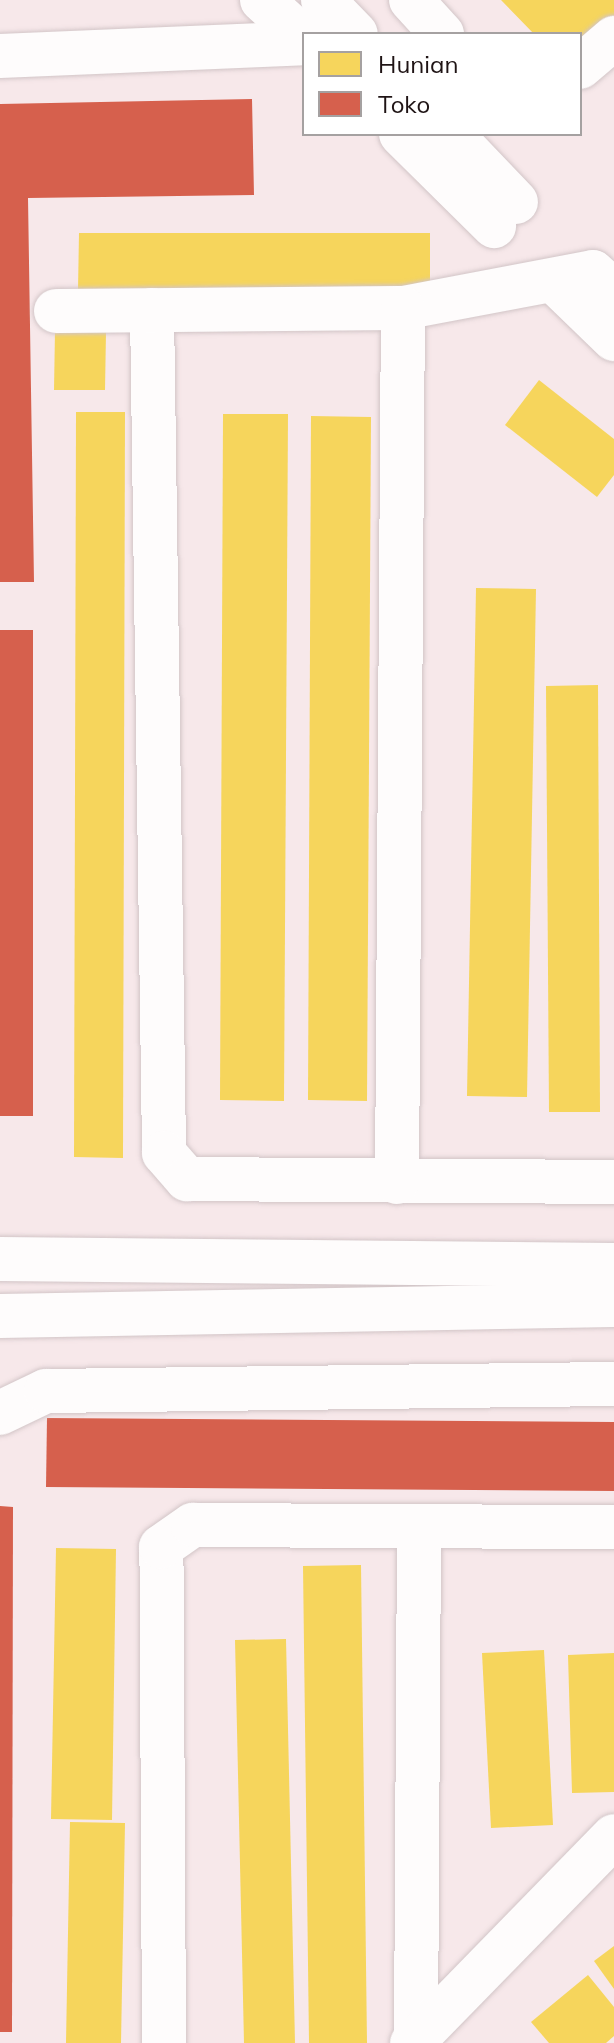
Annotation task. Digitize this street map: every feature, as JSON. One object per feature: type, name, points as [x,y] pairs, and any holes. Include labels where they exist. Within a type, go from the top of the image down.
[{"type":"street","points":[[262,0],[324,27]]},
{"type":"street","points":[[411,0],[440,32]]},
{"type":"street","points":[[0,56],[324,27]]},
{"type":"street","points":[[582,65],[614,38]]},
{"type":"street","points":[[404,136],[505,214],[452,136]]},
{"type":"street","points":[[56,311],[403,308],[588,282],[614,339]]},
{"type":"street","points":[[397,1182],[403,308]]},
{"type":"street","points":[[152,310],[164,1153],[187,1179],[614,1182]]},
{"type":"street","points":[[248,1287],[2,1261],[2,1314],[248,1287],[464,1286],[614,1305]]},
{"type":"street","points":[[464,1286],[614,1265]]},
{"type":"street","points":[[0,1413],[46,1391],[614,1384]]},
{"type":"street","points":[[164,2043],[161,1547],[193,1525],[419,1529],[614,1527]]},
{"type":"street","points":[[414,2041],[419,1529]]},
{"type":"street","points":[[414,2041],[614,1836]]},
{"type":"building: Hunian","points":[[501,0],[614,0],[614,16],[582,47],[582,32],[532,32]]},
{"type":"building: Hunian","points":[[79,233],[430,233],[430,290],[78,290]]},
{"type":"building: Hunian","points":[[55,331],[106,332],[105,390],[54,390]]},
{"type":"building: Hunian","points":[[539,380],[614,439],[614,475],[597,497],[505,425]]},
{"type":"building: Hunian","points":[[76,412],[125,412],[123,1158],[74,1157]]},
{"type":"building: Hunian","points":[[223,414],[288,414],[284,1101],[220,1100]]},
{"type":"building: Hunian","points":[[311,416],[371,417],[367,1101],[308,1100]]},
{"type":"building: Hunian","points":[[476,588],[536,589],[527,1097],[467,1096]]},
{"type":"building: Hunian","points":[[598,685],[600,1112],[549,1112],[546,686]]},
{"type":"building: Hunian","points":[[56,1548],[116,1549],[112,1820],[51,1819]]},
{"type":"building: Hunian","points":[[361,1565],[367,2043],[309,2043],[303,1566]]},
{"type":"building: Hunian","points":[[286,1639],[295,2043],[244,2043],[235,1640]]},
{"type":"building: Hunian","points":[[544,1650],[553,1825],[491,1828],[482,1653]]},
{"type":"building: Hunian","points":[[614,1653],[614,1792],[572,1793],[568,1655]]},
{"type":"building: Hunian","points":[[70,1822],[125,1823],[121,2043],[66,2043]]},
{"type":"building: Hunian","points":[[614,1946],[614,1989],[594,1961]]},
{"type":"building: Hunian","points":[[588,1975],[614,2007],[614,2036],[606,2043],[549,2043],[531,2022]]},
{"type":"building: Toko","points":[[252,99],[254,195],[28,198],[34,582],[0,582],[0,104]]},
{"type":"building: Toko","points":[[0,630],[33,630],[33,1116],[0,1116]]},
{"type":"building: Toko","points":[[47,1418],[614,1422],[614,1491],[46,1487]]},
{"type":"building: Toko","points":[[0,1506],[13,1507],[12,2032],[0,2032]]}]
